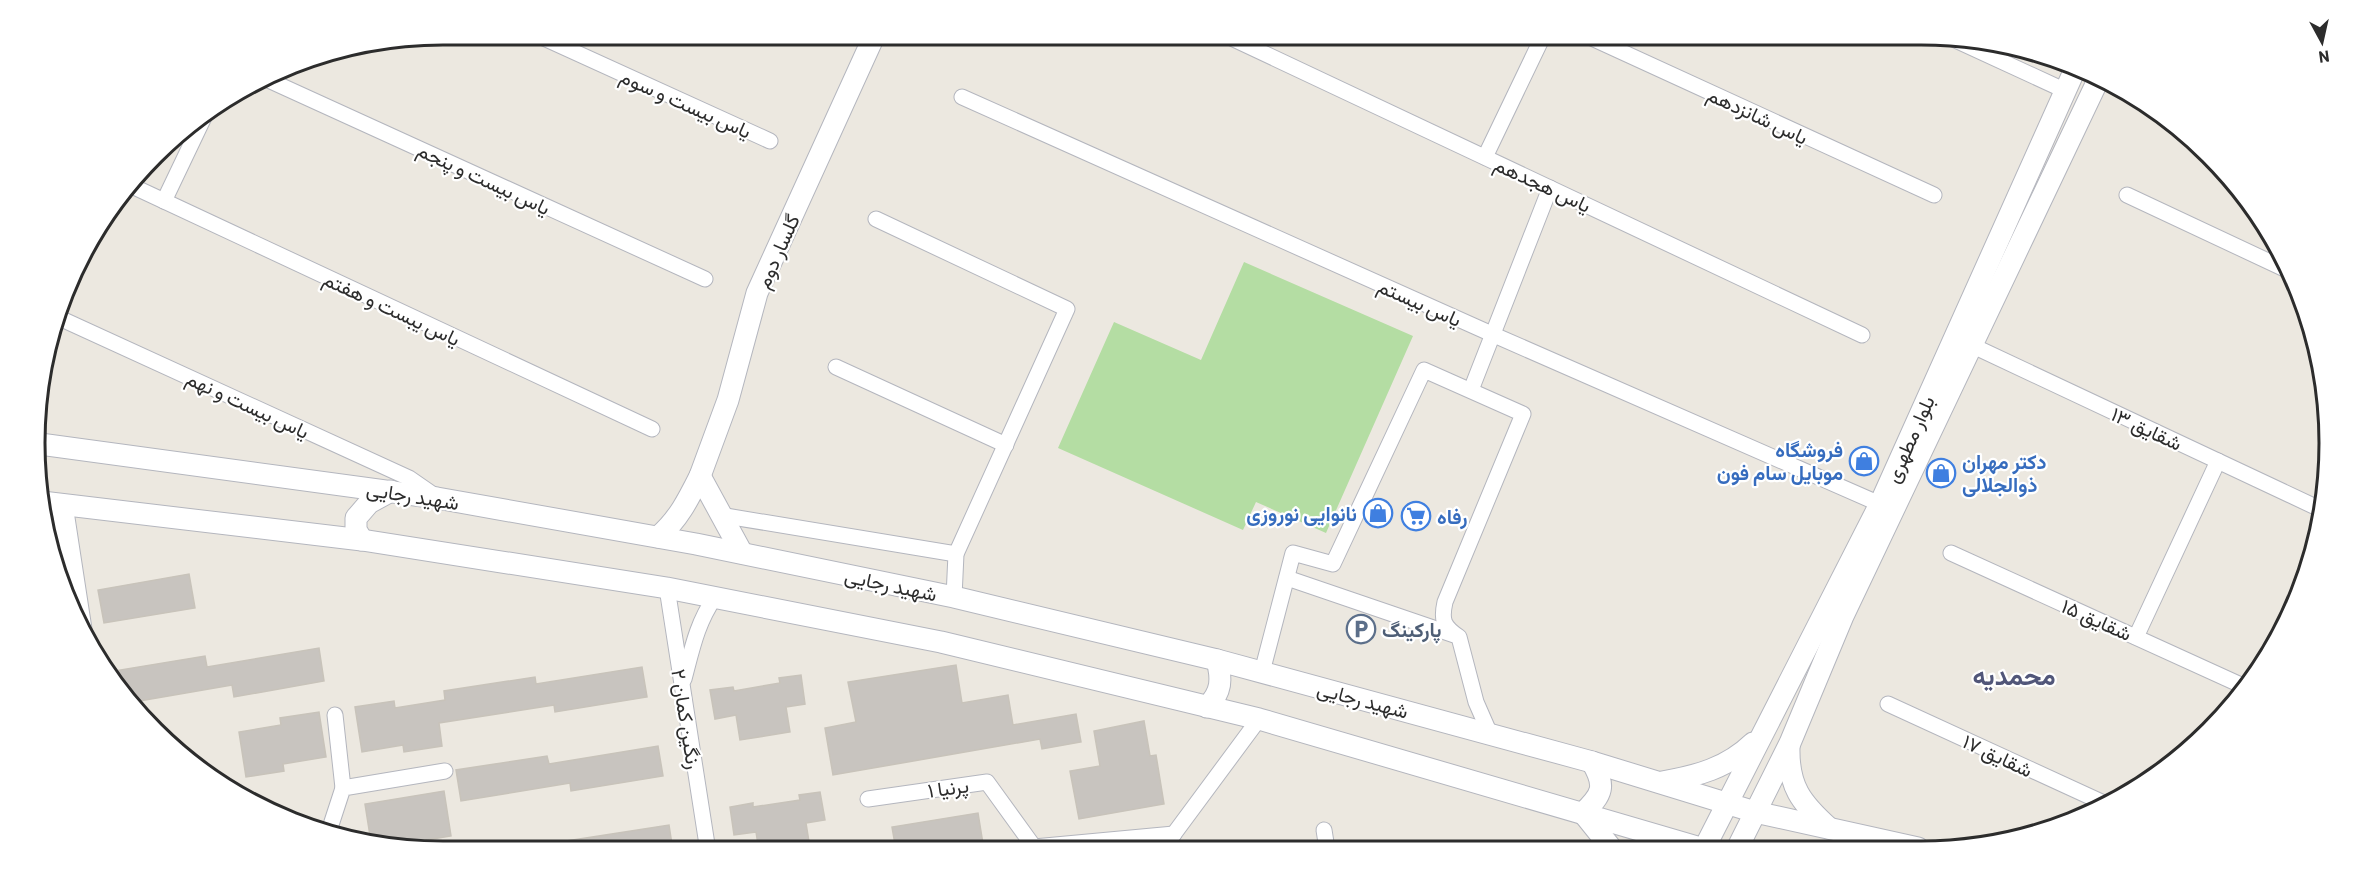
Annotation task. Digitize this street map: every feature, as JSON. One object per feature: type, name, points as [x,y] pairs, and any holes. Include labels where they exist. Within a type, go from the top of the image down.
[{"type":"street","name":"یاس بیست و سوم","points":[[559,45],[770,141]]},
{"type":"street","name":"گلسار دوم","points":[[658,537],[672,525],[681,513],[700,476],[728,400],[757,293],[870,45]]},
{"type":"street","name":"یاس هجدهم","points":[[1246,45],[1862,334]]},
{"type":"street","points":[[1485,157],[1539,45]]},
{"type":"street","name":"یاس شانزدهم","points":[[1607,45],[1934,195]]},
{"type":"street","points":[[1973,48],[2066,91]]},
{"type":"street","name":"بلوار مطهری","points":[[1708,841],[1880,504],[2073,75]]},
{"type":"street","name":"یاس بیست و پنجم","points":[[274,83],[705,279]]},
{"type":"street","name":"بلوار مطهری","points":[[1741,841],[1790,743],[1843,616],[2096,85]]},
{"type":"street","name":"یاس بیستم","points":[[962,97],[1494,335],[1880,504]]},
{"type":"street","points":[[164,201],[198,129]]},
{"type":"street","points":[[1471,390],[1550,188]]},
{"type":"street","name":"یاس یبست و هفتم","points":[[138,189],[652,429]]},
{"type":"street","points":[[2127,195],[2277,265]]},
{"type":"street","points":[[876,219],[1067,309],[956,554],[954,597]]},
{"type":"street","name":"یاس بیست و نهم","points":[[65,320],[409,478],[437,498]]},
{"type":"street","name":"شقایق ۱۳","points":[[1971,345],[2314,506]]},
{"type":"street","points":[[836,367],[1006,445]]},
{"type":"street","points":[[1262,672],[1293,553],[1333,564],[1424,370],[1523,414],[1445,602],[1442,617],[1449,630],[1459,637],[1476,702],[1490,734]]},
{"type":"street","name":"شهید رجایی","points":[[45,445],[437,498],[658,537],[954,597],[1262,672],[1592,762],[1755,812]]},
{"type":"street","points":[[2136,637],[2218,461]]},
{"type":"street","points":[[700,476],[742,554]]},
{"type":"street","points":[[362,540],[356,530],[356,518],[369,503],[392,491]]},
{"type":"street","points":[[58,542],[52,504],[362,540],[667,588],[941,642],[1259,719],[1677,841]]},
{"type":"street","points":[[720,515],[956,554]]},
{"type":"street","name":"شقایق ۱۵","points":[[1951,553],[2238,684]]},
{"type":"street","points":[[1287,578],[1459,637]]},
{"type":"street","name":"رنگین کمان ۲","points":[[667,588],[706,841]]},
{"type":"street","points":[[682,688],[695,635],[703,615],[715,597]]},
{"type":"street","points":[[1207,707],[1215,699],[1221,686],[1221,674],[1217,660]]},
{"type":"street","name":"شقایق ۱۷","points":[[1888,704],[2097,800]]},
{"type":"street","points":[[331,825],[343,788],[335,715]]},
{"type":"street","points":[[1169,841],[1259,719]]},
{"type":"street","points":[[1659,783],[1696,776],[1713,770],[1744,751],[1758,739]]},
{"type":"street","points":[[1790,743],[1788,768],[1795,791],[1809,810],[1829,828]]},
{"type":"street","points":[[1583,813],[1596,800],[1600,791],[1601,778],[1592,762]]},
{"type":"street","points":[[343,788],[445,771]]},
{"type":"street","name":"پرنیا ۱","points":[[868,799],[987,782],[1030,841]]},
{"type":"street","points":[[1755,812],[1891,841]]},
{"type":"street","points":[[1583,813],[1606,841]]},
{"type":"street","points":[[1324,830],[1326,841]]},
{"type":"street","name":"پرنیا ۱","points":[[1099,841],[1174,834]]},
{"type":"green space","points":[[1244,262],[1413,336],[1326,533],[1256,502],[1243,530],[1058,448],[1114,322],[1201,360]]},
{"type":"building","points":[[189,574],[195,608],[104,623],[98,590]]},
{"type":"building","points":[[319,648],[324,681],[234,697],[232,685],[140,701],[117,671],[205,656],[207,667]]},
{"type":"building","points":[[956,665],[962,703],[1008,695],[1013,725],[1076,714],[1081,742],[1042,749],[1040,739],[833,775],[825,728],[856,722],[848,682]]},
{"type":"building","points":[[642,667],[647,697],[555,712],[554,705],[439,723],[442,746],[404,752],[403,745],[362,752],[355,707],[394,701],[395,708],[445,700],[444,691],[535,677],[536,684]]},
{"type":"building","points":[[801,675],[805,704],[786,707],[790,732],[740,740],[736,715],[715,719],[710,690],[733,687],[734,691],[780,683],[779,678]]},
{"type":"building","points":[[319,712],[326,757],[283,764],[284,771],[246,777],[239,732],[281,725],[280,718]]},
{"type":"building","points":[[1144,721],[1150,756],[1156,755],[1164,804],[1079,819],[1070,771],[1100,766],[1094,731]]},
{"type":"building","points":[[658,746],[663,776],[571,791],[570,783],[461,801],[456,770],[547,756],[549,764]]},
{"type":"building","points":[[444,791],[451,836],[425,840],[370,834],[365,804]]},
{"type":"building","points":[[820,792],[825,820],[806,823],[809,841],[757,841],[756,832],[734,835],[730,807],[753,803],[753,807],[800,800],[799,795]]},
{"type":"building","points":[[978,813],[983,841],[894,841],[892,827]]},
{"type":"building","points":[[669,825],[671,841],[567,841]]},
{"type":"place","name":"فروشگاه موبایل سام فون","points":[[1864,461]]},
{"type":"place","name":"دکتر مهران ذوالجلالی","points":[[1941,473]]},
{"type":"place","name":"نانوایی نوروزی","points":[[1378,513]]},
{"type":"place","name":"رفاه","points":[[1416,516]]},
{"type":"place","name":"پارکینگ","points":[[1361,629]]},
{"type":"district","name":"محمدیه","points":[[2014,674]]}]
